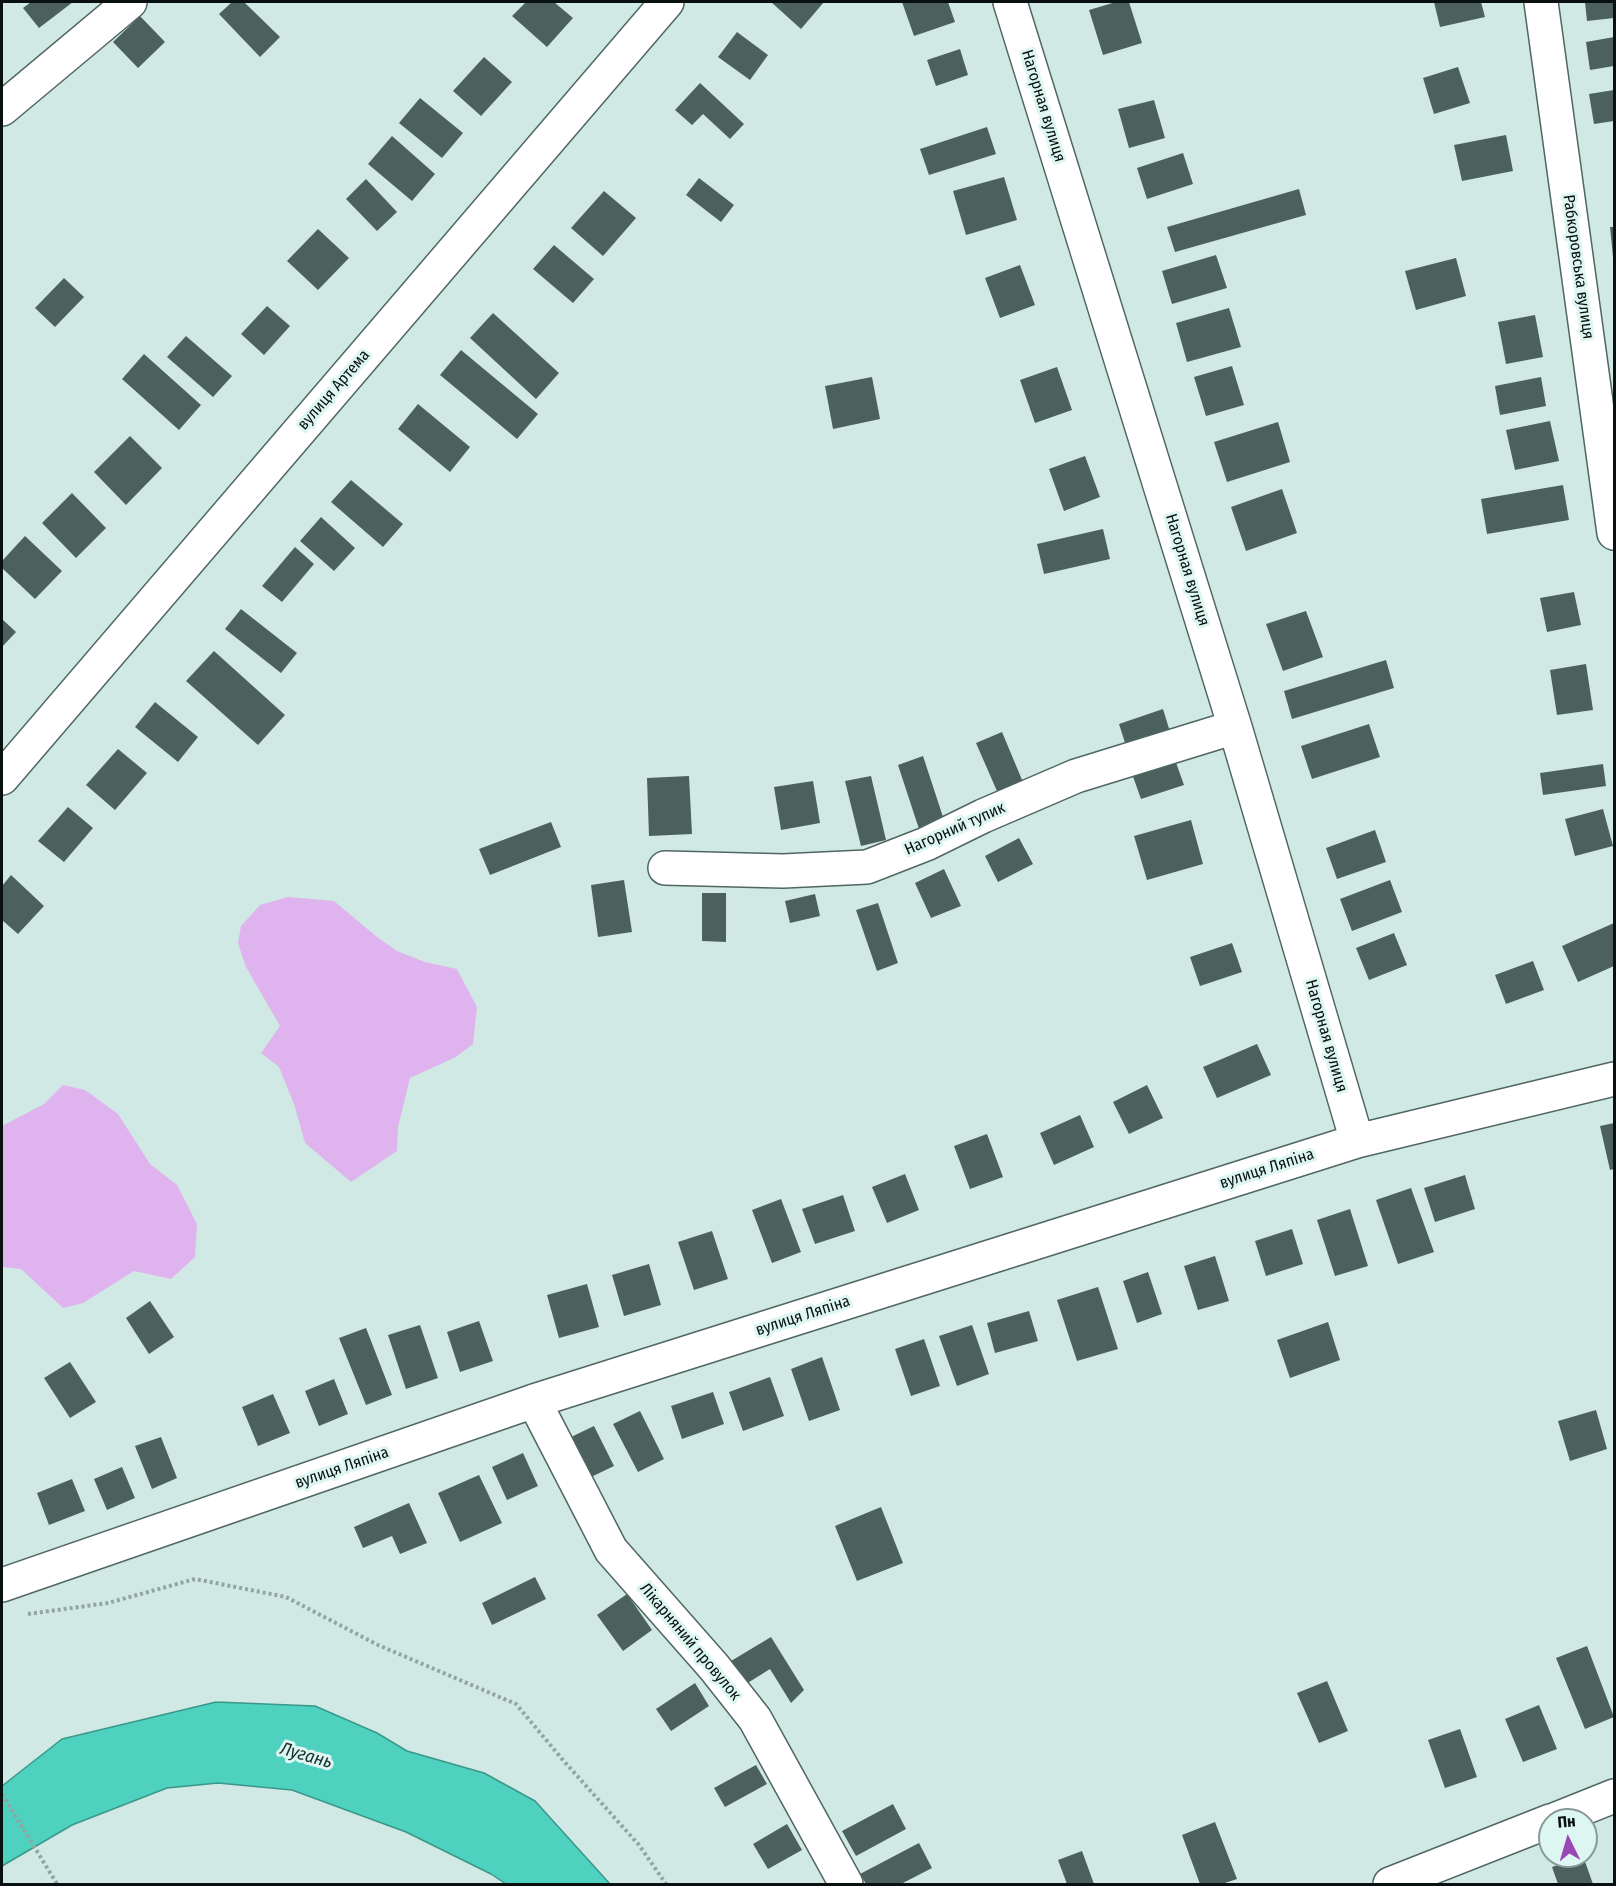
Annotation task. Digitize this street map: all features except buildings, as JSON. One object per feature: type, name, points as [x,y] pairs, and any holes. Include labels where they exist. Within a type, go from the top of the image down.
[{"type":"street","points":[[2,109],[130,2]]},
{"type":"street","name":"вулиця Артема","points":[[2,778],[667,2]]},
{"type":"street","name":"Нагорная вулиця","points":[[1010,2],[1235,727],[1357,1141]]},
{"type":"street","name":"Рабкоровська вулиця","points":[[1541,2],[1607,424],[1614,533]]},
{"type":"street","name":"Нагорний тупик","points":[[665,868],[783,872],[867,867],[926,844],[982,816],[1076,776],[1235,727]]},
{"type":"street","name":"вулиця Ляпіна","points":[[2,1585],[534,1401],[1357,1141],[1614,1079]]},
{"type":"street","name":"Лікарняний провулок","points":[[534,1401],[610,1550],[714,1667],[754,1719],[846,1884]]},
{"type":"street","points":[[1584,1808],[1614,1796]]},
{"type":"street","points":[[1390,1884],[1538,1826]]},
{"type":"path","points":[[23,1616],[108,1603],[195,1579],[286,1597],[378,1645],[516,1704],[639,1845],[666,1884]]},
{"type":"path","points":[[2,1794],[57,1884]]},
{"type":"shaded area","points":[[288,897],[334,901],[397,951],[425,962],[457,969],[477,1007],[473,1044],[456,1057],[410,1078],[398,1127],[397,1151],[351,1182],[305,1143],[294,1104],[279,1067],[261,1053],[280,1026],[246,967],[238,943],[241,926],[260,905]]},
{"type":"shaded area","points":[[63,1085],[85,1090],[118,1114],[150,1164],[177,1185],[197,1224],[195,1257],[171,1279],[134,1271],[83,1303],[63,1308],[21,1269],[2,1267],[2,1126],[44,1104]]},
{"type":"water","name":"Лугань","points":[[216,1702],[315,1706],[377,1733],[407,1751],[484,1773],[535,1801],[610,1884],[506,1884],[491,1874],[406,1832],[292,1790],[218,1783],[167,1788],[72,1825],[2,1866],[2,1786],[62,1739]]}]
